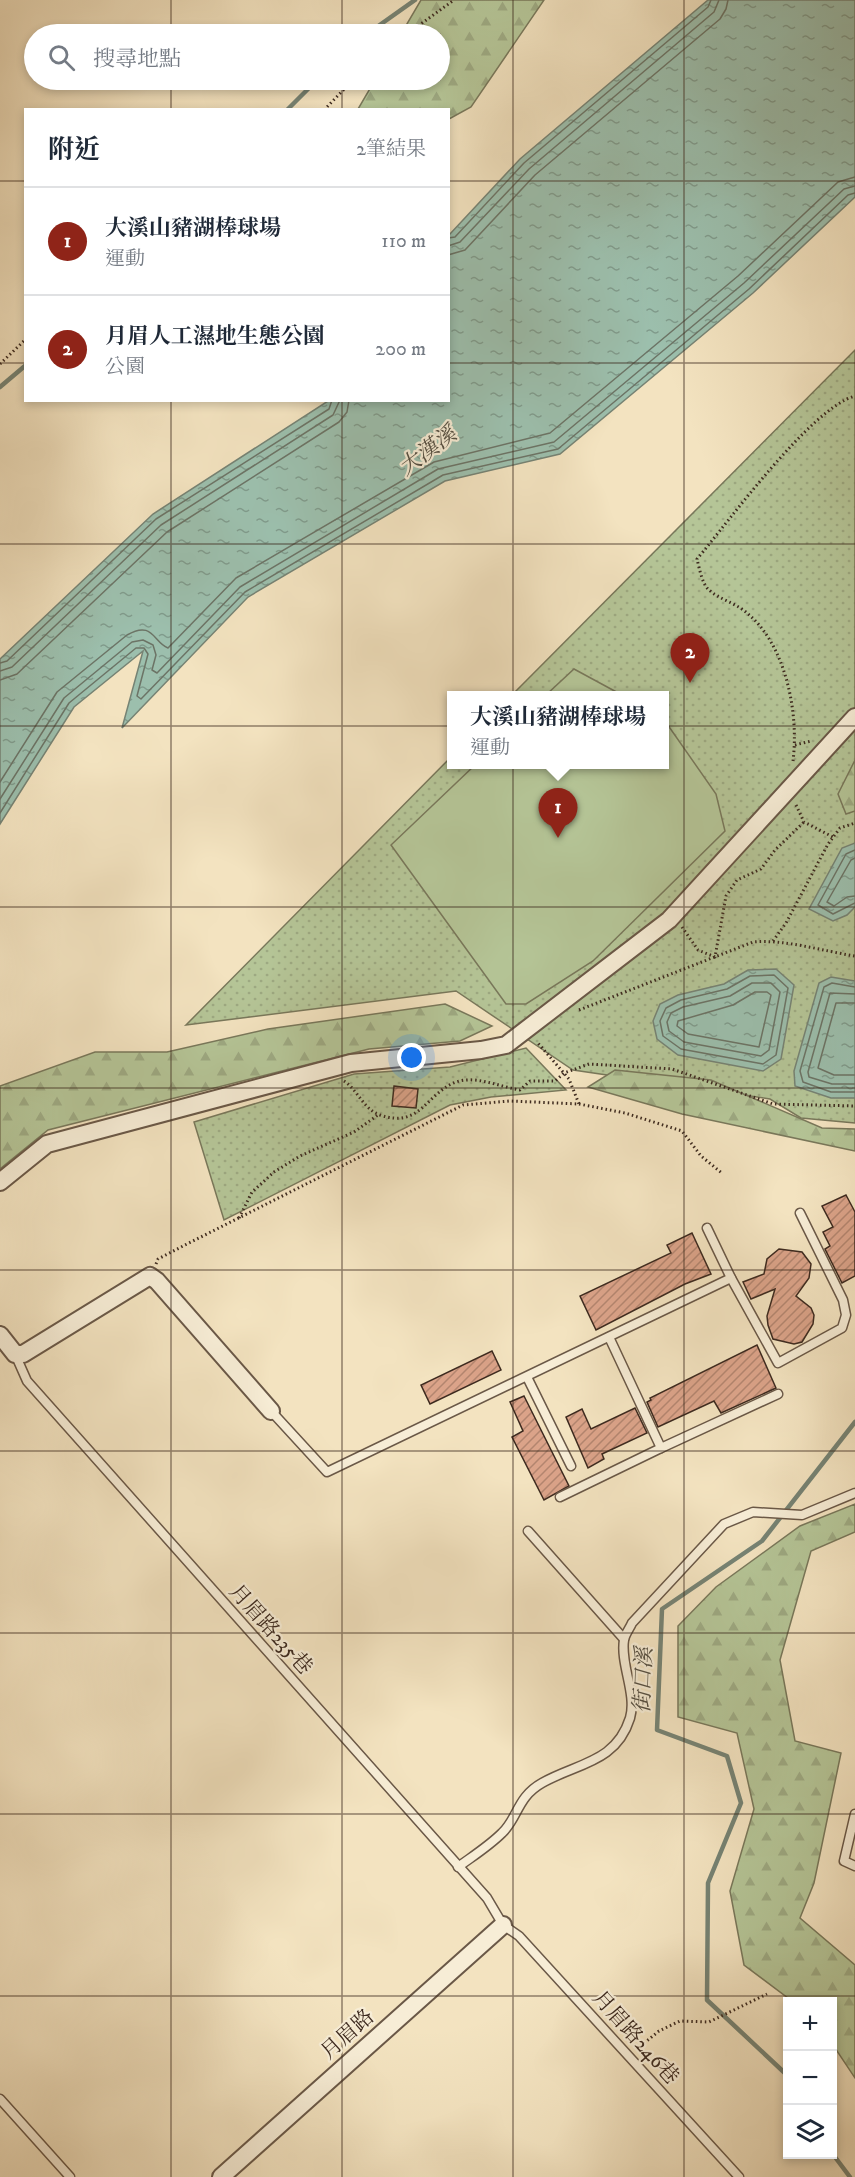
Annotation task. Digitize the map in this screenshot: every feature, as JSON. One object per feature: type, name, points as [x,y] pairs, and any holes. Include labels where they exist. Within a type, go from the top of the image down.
[{"type":"street","points":[[0,1182],[47,1144],[351,1063],[481,1050],[506,1045],[674,915],[855,717]]},
{"type":"street","points":[[0,1335],[15,1354],[23,1354],[150,1276],[157,1281],[271,1411]]},
{"type":"street","name":"月眉路","points":[[221,2177],[503,1925]]},
{"type":"lane","points":[[707,1228],[731,1278],[778,1363],[842,1328],[846,1315],[843,1300],[800,1213]]},
{"type":"lane","points":[[271,1411],[327,1472],[731,1278]]},
{"type":"lane","points":[[609,1337],[661,1448]]},
{"type":"lane","name":"月眉路235巷","points":[[15,1354],[27,1381],[487,1898],[503,1925]]},
{"type":"lane","points":[[526,1377],[571,1466]]},
{"type":"lane","points":[[560,1497],[778,1394]]},
{"type":"lane","points":[[624,1639],[643,1609],[724,1524],[753,1512],[802,1515],[855,1493]]},
{"type":"lane","points":[[458,1867],[504,1832],[518,1805],[529,1793],[542,1784],[593,1761],[610,1750],[623,1737],[631,1714],[624,1639],[528,1531]]},
{"type":"lane","points":[[855,1814],[844,1861],[855,1866]]},
{"type":"lane","name":"月眉路246巷","points":[[503,1925],[519,1936],[739,2177]]},
{"type":"lane","points":[[0,2099],[70,2177]]},
{"type":"path","points":[[420,24],[454,0]]},
{"type":"path","points":[[326,108],[343,90]]},
{"type":"path","points":[[0,364],[24,341]]},
{"type":"path","points":[[795,745],[789,692],[774,647],[748,613],[707,588],[696,559],[807,428],[842,399],[855,396]]},
{"type":"path","points":[[789,790],[804,822],[834,837]]},
{"type":"path","points":[[715,957],[726,896],[737,880],[761,869],[775,850],[804,822]]},
{"type":"path","points":[[773,940],[786,923],[840,828],[855,823]]},
{"type":"path","points":[[674,915],[698,950],[715,957]]},
{"type":"path","points":[[572,1013],[753,942],[773,940],[855,956]]},
{"type":"path","points":[[528,1030],[564,1073],[579,1104]]},
{"type":"path","points":[[325,1070],[348,1083],[361,1101],[378,1115],[397,1119],[412,1116],[455,1083],[461,1081],[489,1083],[520,1090],[530,1081],[555,1081],[564,1073],[589,1064],[672,1069],[773,1104],[855,1106]]},
{"type":"path","points":[[150,1276],[158,1258],[463,1106],[510,1101],[579,1104],[625,1113],[682,1131],[701,1156],[723,1174]]},
{"type":"path","points":[[239,1219],[252,1192],[274,1172],[300,1156],[354,1132],[378,1115]]},
{"type":"path","points":[[628,2056],[659,2031],[680,2021],[713,2020],[767,1994]]},
{"type":"green space","points":[[421,0],[544,0],[471,107],[450,118],[450,108],[359,108],[369,90],[450,90],[450,24],[407,24]]},
{"type":"green space","points":[[855,350],[855,1123],[801,1118],[770,1099],[573,1070],[456,991],[186,1025],[447,761],[447,769],[669,769],[669,691],[516,691]]},
{"type":"green space","points":[[574,669],[615,691],[550,691]]},
{"type":"green space","points":[[669,727],[716,794],[725,831],[593,961],[526,1004],[506,1004],[391,845],[471,769],[669,769]]},
{"type":"green space","points":[[855,760],[855,811],[846,814],[838,794]]},
{"type":"green space","points":[[445,1004],[492,1026],[460,1041],[369,1049],[48,1130],[0,1169],[0,1086],[95,1052],[167,1052],[268,1029]]},
{"type":"green space","points":[[526,1048],[566,1090],[491,1097],[450,1105],[224,1220],[194,1122],[354,1074],[450,1067]]},
{"type":"green space","points":[[615,1070],[711,1080],[822,1128],[855,1129],[855,1151],[682,1114],[588,1087]]},
{"type":"green space","points":[[855,1504],[855,1532],[811,1551],[780,1660],[795,1741],[841,1753],[814,1883],[800,1918],[855,1965],[855,2078],[837,2051],[837,1997],[787,1997],[744,1965],[730,1891],[754,1809],[737,1733],[678,1717],[678,1626],[716,1587],[800,1526]]},
{"type":"water","name":"大漢溪","points":[[708,0],[855,0],[855,197],[753,293],[560,454],[445,481],[248,597],[122,728],[143,651],[74,707],[0,824],[0,659],[153,514],[326,402],[450,402],[450,234],[520,159]]},
{"type":"water","points":[[855,843],[855,907],[847,915],[833,921],[809,909],[842,848]]},
{"type":"water","points":[[776,969],[794,985],[781,1059],[763,1071],[678,1055],[657,1039],[653,1021],[660,1004],[678,995],[724,984],[748,970]]},
{"type":"water","points":[[831,977],[855,981],[855,1098],[831,1098],[795,1086],[794,1071],[819,983]]},
{"type":"building","points":[[394,1086],[418,1089],[416,1108],[392,1106]]},
{"type":"building","points":[[846,1195],[855,1212],[855,1276],[842,1283],[825,1249],[830,1246],[823,1232],[833,1227],[822,1206]]},
{"type":"building","points":[[692,1233],[711,1274],[685,1284],[596,1330],[580,1296],[671,1253],[667,1245]]},
{"type":"building","points":[[779,1249],[802,1252],[811,1264],[809,1278],[796,1296],[811,1308],[814,1315],[813,1324],[802,1342],[794,1344],[773,1339],[768,1325],[767,1316],[775,1289],[751,1299],[743,1282],[764,1274],[767,1259]]},
{"type":"building","points":[[757,1345],[776,1388],[721,1413],[714,1401],[658,1427],[647,1402],[651,1400],[650,1398]]},
{"type":"building","points":[[492,1351],[501,1370],[430,1404],[421,1385]]},
{"type":"building","points":[[524,1396],[569,1486],[544,1500],[512,1437],[523,1431],[510,1402]]},
{"type":"building","points":[[635,1408],[647,1433],[602,1454],[604,1459],[588,1468],[566,1417],[582,1409],[591,1429]]},
{"type":"waterway","points":[[381,24],[415,0]]},
{"type":"waterway","points":[[289,108],[307,90]]},
{"type":"waterway","points":[[0,387],[24,367]]},
{"type":"waterway","name":"街口溪","points":[[783,2071],[707,2000],[708,1883],[741,1803],[727,1756],[657,1730],[662,1609],[762,1541],[855,1422]]},
{"type":"waterway","name":"街口溪","points":[[836,2159],[850,2177]]},
{"type":"place","name":"月眉人工濕地生態公園","points":[[690,683]]},
{"type":"place","name":"大溪山豬湖棒球場","points":[[558,838]]}]
